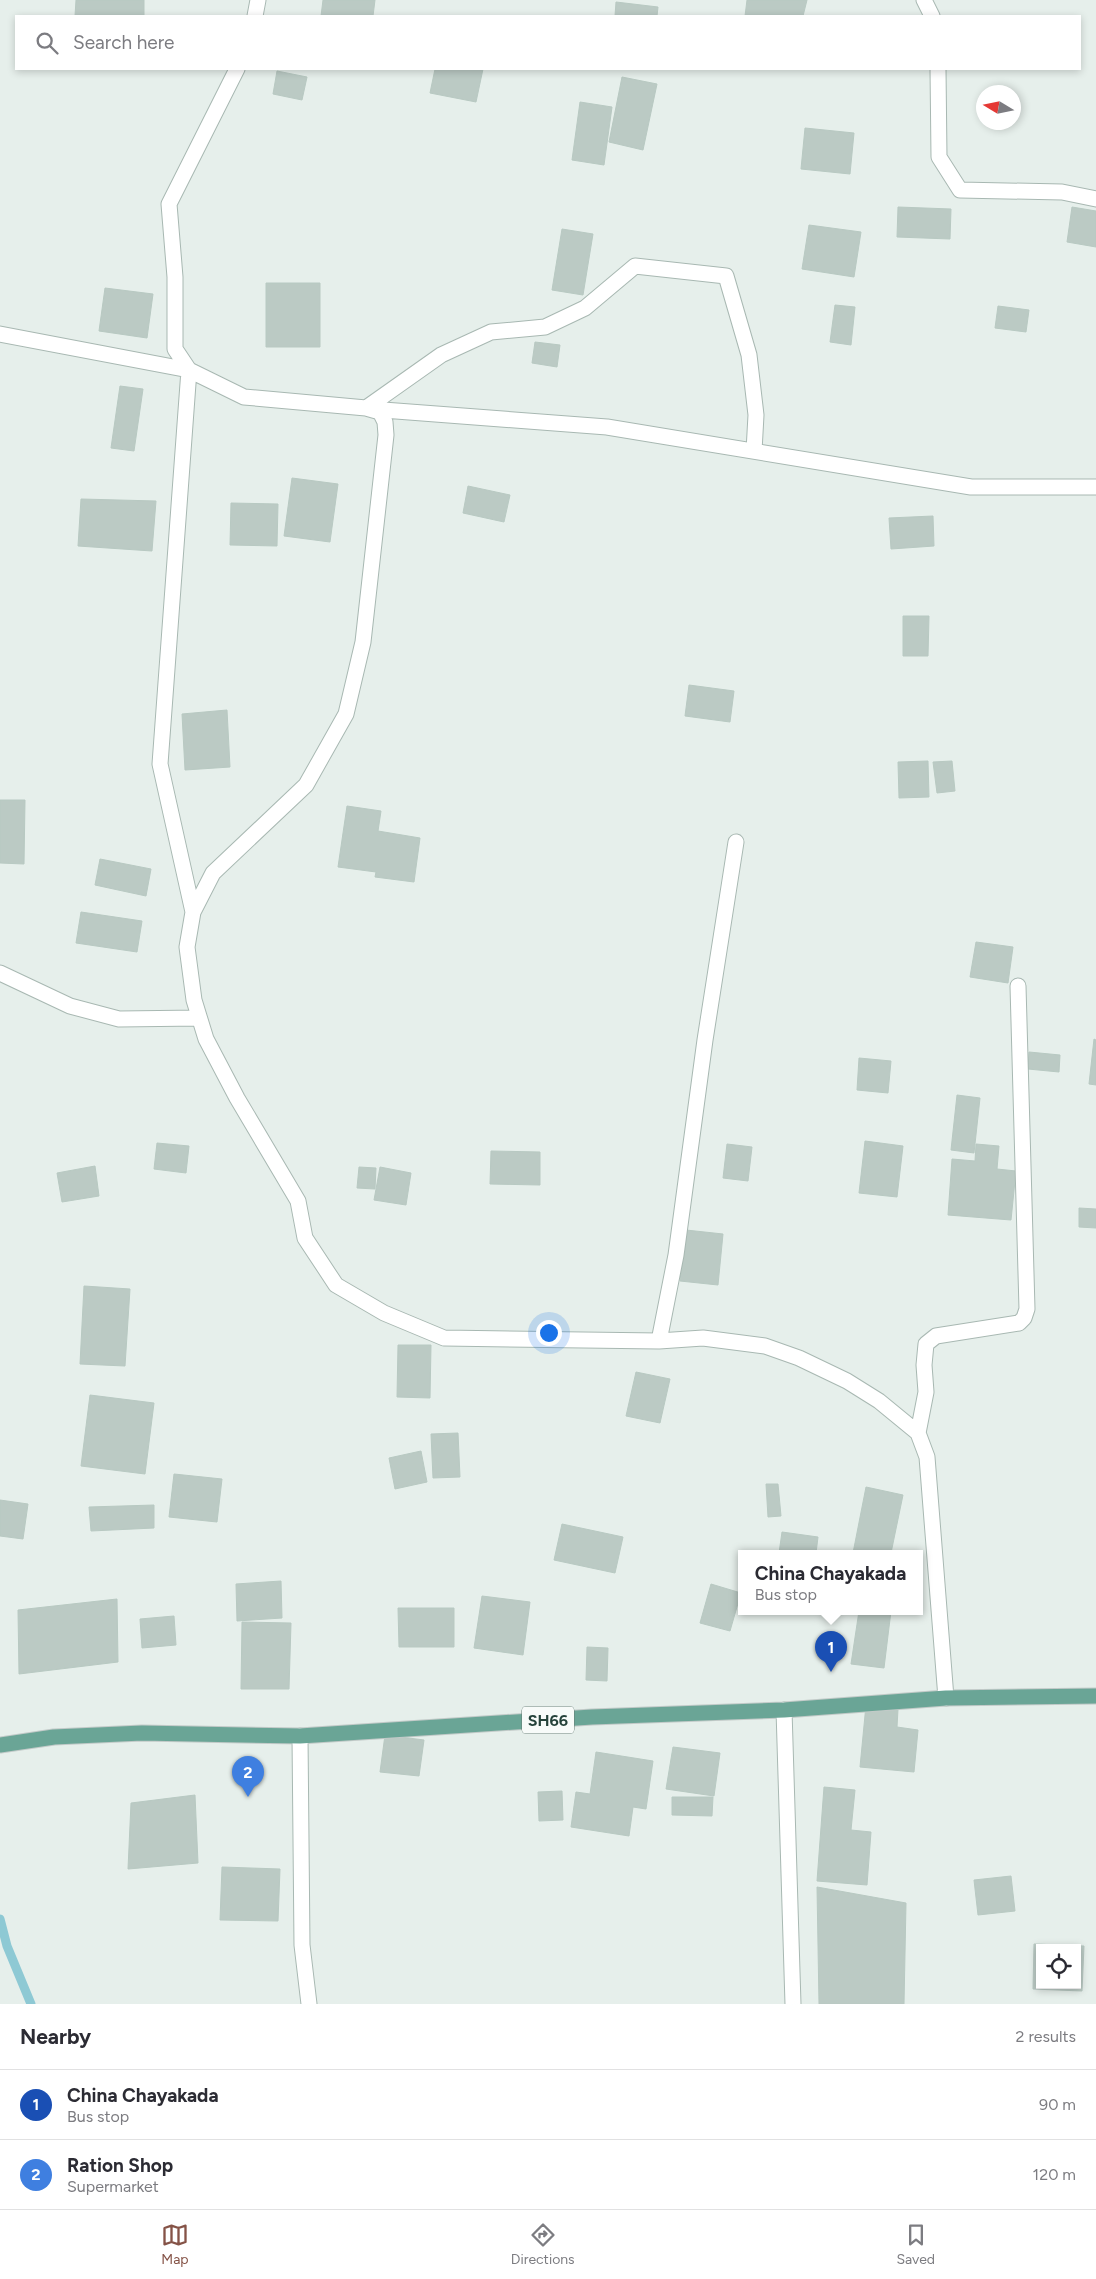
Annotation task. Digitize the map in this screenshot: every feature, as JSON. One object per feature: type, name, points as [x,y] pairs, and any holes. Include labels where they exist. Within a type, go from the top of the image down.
[{"type":"main road","name":"SH66","points":[[0,1744],[54,1737],[142,1733],[300,1736],[592,1717],[784,1710],[946,1698],[1096,1696]]},
{"type":"street","points":[[255,15],[258,0]]},
{"type":"street","points":[[924,0],[932,15]]},
{"type":"street","points":[[193,912],[160,764],[189,370],[175,349],[175,277],[169,204],[236,70]]},
{"type":"street","points":[[938,70],[939,157],[960,190],[1062,192],[1096,199]]},
{"type":"street","points":[[366,408],[441,355],[458,347],[492,332],[545,327],[585,308],[634,266],[726,276],[748,355],[756,415],[754,451]]},
{"type":"street","points":[[0,334],[189,370],[244,397],[607,427],[971,487],[1096,487]]},
{"type":"street","points":[[366,408],[380,412],[386,422],[386,435],[363,642],[346,714],[306,784],[213,873],[193,912],[187,947],[194,1000],[206,1039],[237,1098],[298,1202],[305,1238],[336,1284],[384,1313],[444,1338],[659,1341],[703,1338],[774,1349],[847,1381],[879,1400],[918,1433],[927,1457],[946,1698]]},
{"type":"street","points":[[659,1341],[676,1255],[705,1040],[736,842]]},
{"type":"street","points":[[0,973],[70,1006],[119,1019],[199,1018]]},
{"type":"street","points":[[918,1433],[926,1392],[924,1365],[926,1344],[936,1336],[1019,1323],[1024,1318],[1026,1309],[1018,986]]},
{"type":"street","points":[[784,1710],[793,2004]]},
{"type":"street","points":[[300,1736],[302,1945],[309,2004]]},
{"type":"building","points":[[76,0],[144,0],[144,15],[75,15]]},
{"type":"building","points":[[323,0],[375,0],[373,15],[321,15]]},
{"type":"building","points":[[747,0],[807,0],[803,15],[745,15]]},
{"type":"building","points":[[616,2],[658,7],[657,15],[615,15]]},
{"type":"building","points":[[435,70],[483,70],[476,102],[430,93]]},
{"type":"building","points":[[277,71],[307,77],[302,100],[273,94]]},
{"type":"building","points":[[622,77],[657,84],[643,150],[609,142]]},
{"type":"building","points":[[580,102],[612,107],[604,165],[572,160]]},
{"type":"building","points":[[805,128],[854,133],[850,174],[801,169]]},
{"type":"building","points":[[898,207],[951,209],[950,239],[897,237]]},
{"type":"building","points":[[1072,207],[1096,211],[1096,247],[1067,242]]},
{"type":"building","points":[[809,225],[861,232],[854,277],[802,269]]},
{"type":"building","points":[[562,229],[593,234],[583,295],[552,290]]},
{"type":"building","points":[[266,283],[320,283],[320,347],[266,347]]},
{"type":"building","points":[[105,288],[153,294],[147,338],[99,331]]},
{"type":"building","points":[[835,305],[855,307],[851,345],[830,342]]},
{"type":"building","points":[[998,306],[1029,310],[1026,332],[995,328]]},
{"type":"building","points":[[535,342],[560,345],[557,367],[532,363]]},
{"type":"building","points":[[120,386],[143,389],[134,451],[111,448]]},
{"type":"building","points":[[292,478],[338,484],[330,542],[284,536]]},
{"type":"building","points":[[468,486],[510,495],[504,522],[463,513]]},
{"type":"building","points":[[81,499],[156,501],[152,551],[78,546]]},
{"type":"building","points":[[231,503],[278,504],[277,546],[230,545]]},
{"type":"building","points":[[933,516],[934,546],[891,549],[889,518]]},
{"type":"building","points":[[903,616],[929,616],[928,656],[903,656]]},
{"type":"building","points":[[689,685],[734,691],[730,722],[685,716]]},
{"type":"building","points":[[227,710],[230,767],[185,770],[182,714]]},
{"type":"building","points":[[928,761],[929,797],[899,798],[898,762]]},
{"type":"building","points":[[952,761],[955,791],[937,793],[933,762]]},
{"type":"building","points":[[0,800],[25,800],[24,864],[0,863]]},
{"type":"building","points":[[347,806],[381,811],[378,831],[420,838],[414,882],[375,877],[376,872],[338,867]]},
{"type":"building","points":[[100,859],[151,869],[146,896],[95,885]]},
{"type":"building","points":[[81,912],[142,921],[137,952],[76,943]]},
{"type":"building","points":[[976,942],[1013,947],[1008,983],[970,977]]},
{"type":"building","points":[[1094,1039],[1096,1040],[1096,1085],[1089,1084]]},
{"type":"building","points":[[1029,1052],[1060,1055],[1059,1072],[1028,1069]]},
{"type":"building","points":[[859,1058],[891,1061],[888,1093],[857,1090]]},
{"type":"building","points":[[957,1095],[980,1098],[974,1153],[951,1150]]},
{"type":"building","points":[[865,1141],[903,1146],[897,1197],[859,1193]]},
{"type":"building","points":[[157,1143],[189,1146],[186,1173],[154,1169]]},
{"type":"building","points":[[727,1144],[752,1147],[748,1181],[723,1178]]},
{"type":"building","points":[[976,1144],[999,1146],[997,1169],[1016,1171],[1011,1220],[948,1215],[952,1159],[975,1161]]},
{"type":"building","points":[[491,1151],[540,1152],[540,1185],[490,1184]]},
{"type":"building","points":[[95,1166],[99,1196],[62,1202],[57,1173]]},
{"type":"building","points":[[359,1167],[376,1168],[375,1189],[357,1188]]},
{"type":"building","points":[[380,1167],[411,1173],[406,1205],[374,1200]]},
{"type":"building","points":[[1079,1208],[1096,1209],[1096,1228],[1079,1227]]},
{"type":"building","points":[[686,1230],[723,1234],[718,1285],[680,1281]]},
{"type":"building","points":[[84,1286],[130,1289],[125,1366],[80,1364]]},
{"type":"building","points":[[398,1345],[431,1345],[430,1398],[397,1397]]},
{"type":"building","points":[[636,1372],[670,1379],[660,1423],[626,1416]]},
{"type":"building","points":[[90,1395],[154,1403],[145,1474],[81,1466]]},
{"type":"building","points":[[458,1433],[460,1477],[433,1478],[431,1434]]},
{"type":"building","points":[[421,1451],[427,1482],[395,1489],[389,1458]]},
{"type":"building","points":[[174,1474],[222,1479],[217,1522],[169,1517]]},
{"type":"building","points":[[766,1484],[778,1484],[781,1516],[768,1517]]},
{"type":"building","points":[[866,1487],[903,1495],[892,1550],[854,1550]]},
{"type":"building","points":[[0,1500],[28,1504],[23,1539],[0,1536]]},
{"type":"building","points":[[154,1505],[154,1528],[91,1531],[89,1507]]},
{"type":"building","points":[[562,1524],[623,1537],[615,1573],[554,1560]]},
{"type":"building","points":[[782,1532],[818,1537],[816,1550],[779,1550]]},
{"type":"building","points":[[281,1581],[282,1618],[237,1621],[236,1584]]},
{"type":"building","points":[[711,1584],[738,1592],[738,1603],[730,1631],[700,1623]]},
{"type":"building","points":[[482,1596],[530,1602],[523,1655],[474,1648]]},
{"type":"building","points":[[117,1599],[118,1662],[19,1674],[18,1610]]},
{"type":"building","points":[[398,1608],[454,1608],[454,1647],[399,1647]]},
{"type":"building","points":[[858,1615],[891,1615],[884,1668],[851,1664]]},
{"type":"building","points":[[174,1616],[176,1645],[142,1648],[140,1619]]},
{"type":"building","points":[[242,1622],[291,1623],[289,1689],[241,1689]]},
{"type":"building","points":[[587,1647],[608,1648],[607,1681],[586,1680]]},
{"type":"building","points":[[866,1705],[898,1709],[897,1727],[918,1730],[914,1772],[860,1767]]},
{"type":"building","points":[[385,1735],[424,1740],[419,1776],[380,1772]]},
{"type":"building","points":[[673,1747],[720,1753],[714,1796],[666,1789]]},
{"type":"building","points":[[596,1752],[653,1761],[646,1809],[633,1807],[629,1836],[571,1827],[576,1792],[590,1794]]},
{"type":"building","points":[[824,1787],[855,1790],[851,1830],[871,1832],[867,1885],[817,1881]]},
{"type":"building","points":[[562,1791],[563,1820],[539,1821],[538,1792]]},
{"type":"building","points":[[195,1795],[198,1863],[128,1869],[131,1803]]},
{"type":"building","points":[[672,1797],[713,1797],[712,1816],[672,1815]]},
{"type":"building","points":[[222,1867],[280,1869],[278,1921],[220,1920]]},
{"type":"building","points":[[1011,1876],[1015,1911],[978,1915],[974,1880]]},
{"type":"building","points":[[817,1887],[906,1903],[904,2004],[819,2004]]},
{"type":"building","points":[[1034,1944],[1036,1944],[1036,1989],[1081,1989],[1081,1946],[1084,1946],[1082,1991],[1033,1989]]},
{"type":"waterway","points":[[0,1919],[7,1946],[31,2004]]},
{"type":"place","name":"China Chayakada","points":[[831,1672]]},
{"type":"place","name":"Ration Shop","points":[[248,1797]]}]
